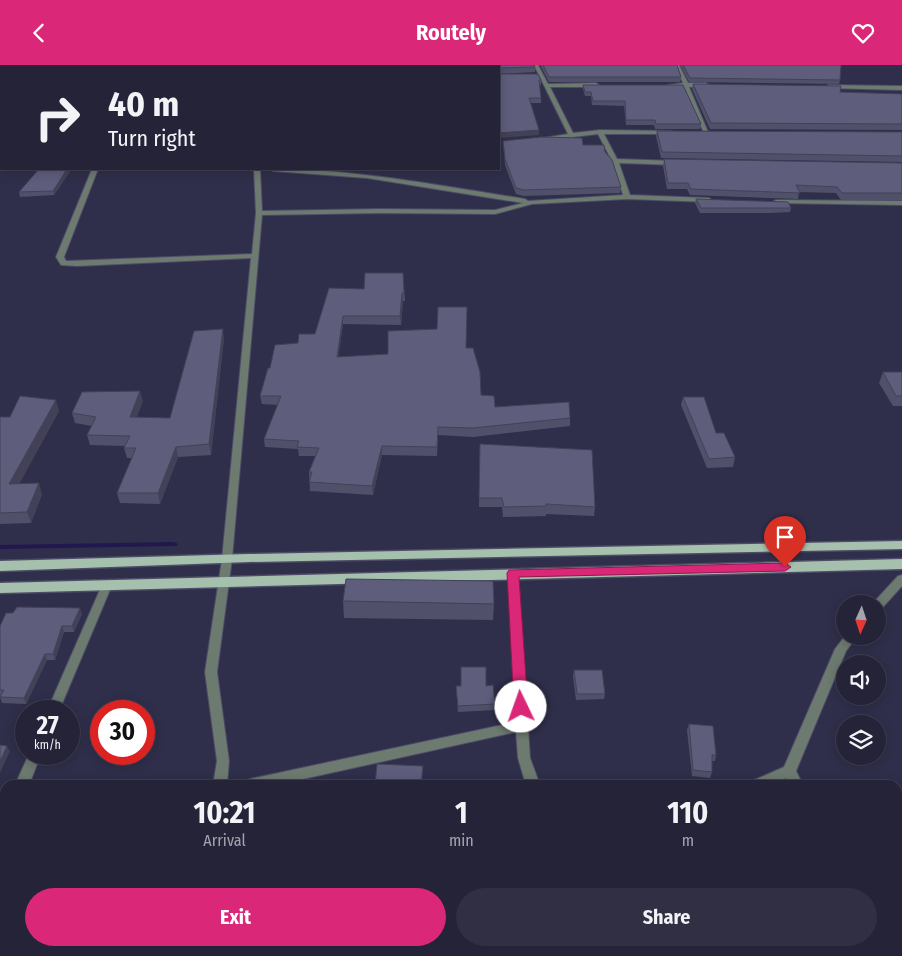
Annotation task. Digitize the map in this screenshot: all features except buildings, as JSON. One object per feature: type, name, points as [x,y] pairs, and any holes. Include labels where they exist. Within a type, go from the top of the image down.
[{"type":"main road","points":[[0,566],[227,559],[902,545]]},
{"type":"main road","points":[[0,588],[513,573],[902,565]]},
{"type":"street","points":[[536,65],[571,135]]},
{"type":"street","points":[[677,65],[706,131]]},
{"type":"street","points":[[532,75],[541,75]]},
{"type":"street","points":[[546,86],[605,85]]},
{"type":"street","points":[[661,85],[717,85]]},
{"type":"street","points":[[824,87],[902,87]]},
{"type":"street","points":[[696,131],[715,131]]},
{"type":"street","points":[[600,132],[615,161],[627,197]]},
{"type":"street","points":[[529,141],[600,132],[677,132]]},
{"type":"street","points":[[615,161],[684,163]]},
{"type":"street","points":[[95,170],[60,257],[64,263],[255,256]]},
{"type":"street","points":[[221,780],[223,761],[211,672],[227,559],[259,213],[256,170]]},
{"type":"street","points":[[286,170],[366,176],[532,202],[627,197],[716,200]]},
{"type":"street","points":[[259,213],[495,212],[532,202]]},
{"type":"street","points":[[766,202],[902,203]]},
{"type":"street","points":[[513,573],[524,757],[531,780]]},
{"type":"street","points":[[886,596],[902,579]]},
{"type":"street","points":[[58,700],[106,585]]},
{"type":"street","points":[[768,780],[789,771],[844,645]]},
{"type":"street","points":[[273,780],[522,726]]},
{"type":"street","points":[[24,780],[30,765]]},
{"type":"street","points":[[789,771],[794,780]]},
{"type":"waterway","points":[[0,547],[174,544]]},
{"type":"route","points":[[521,707],[513,573],[785,567]]}]
